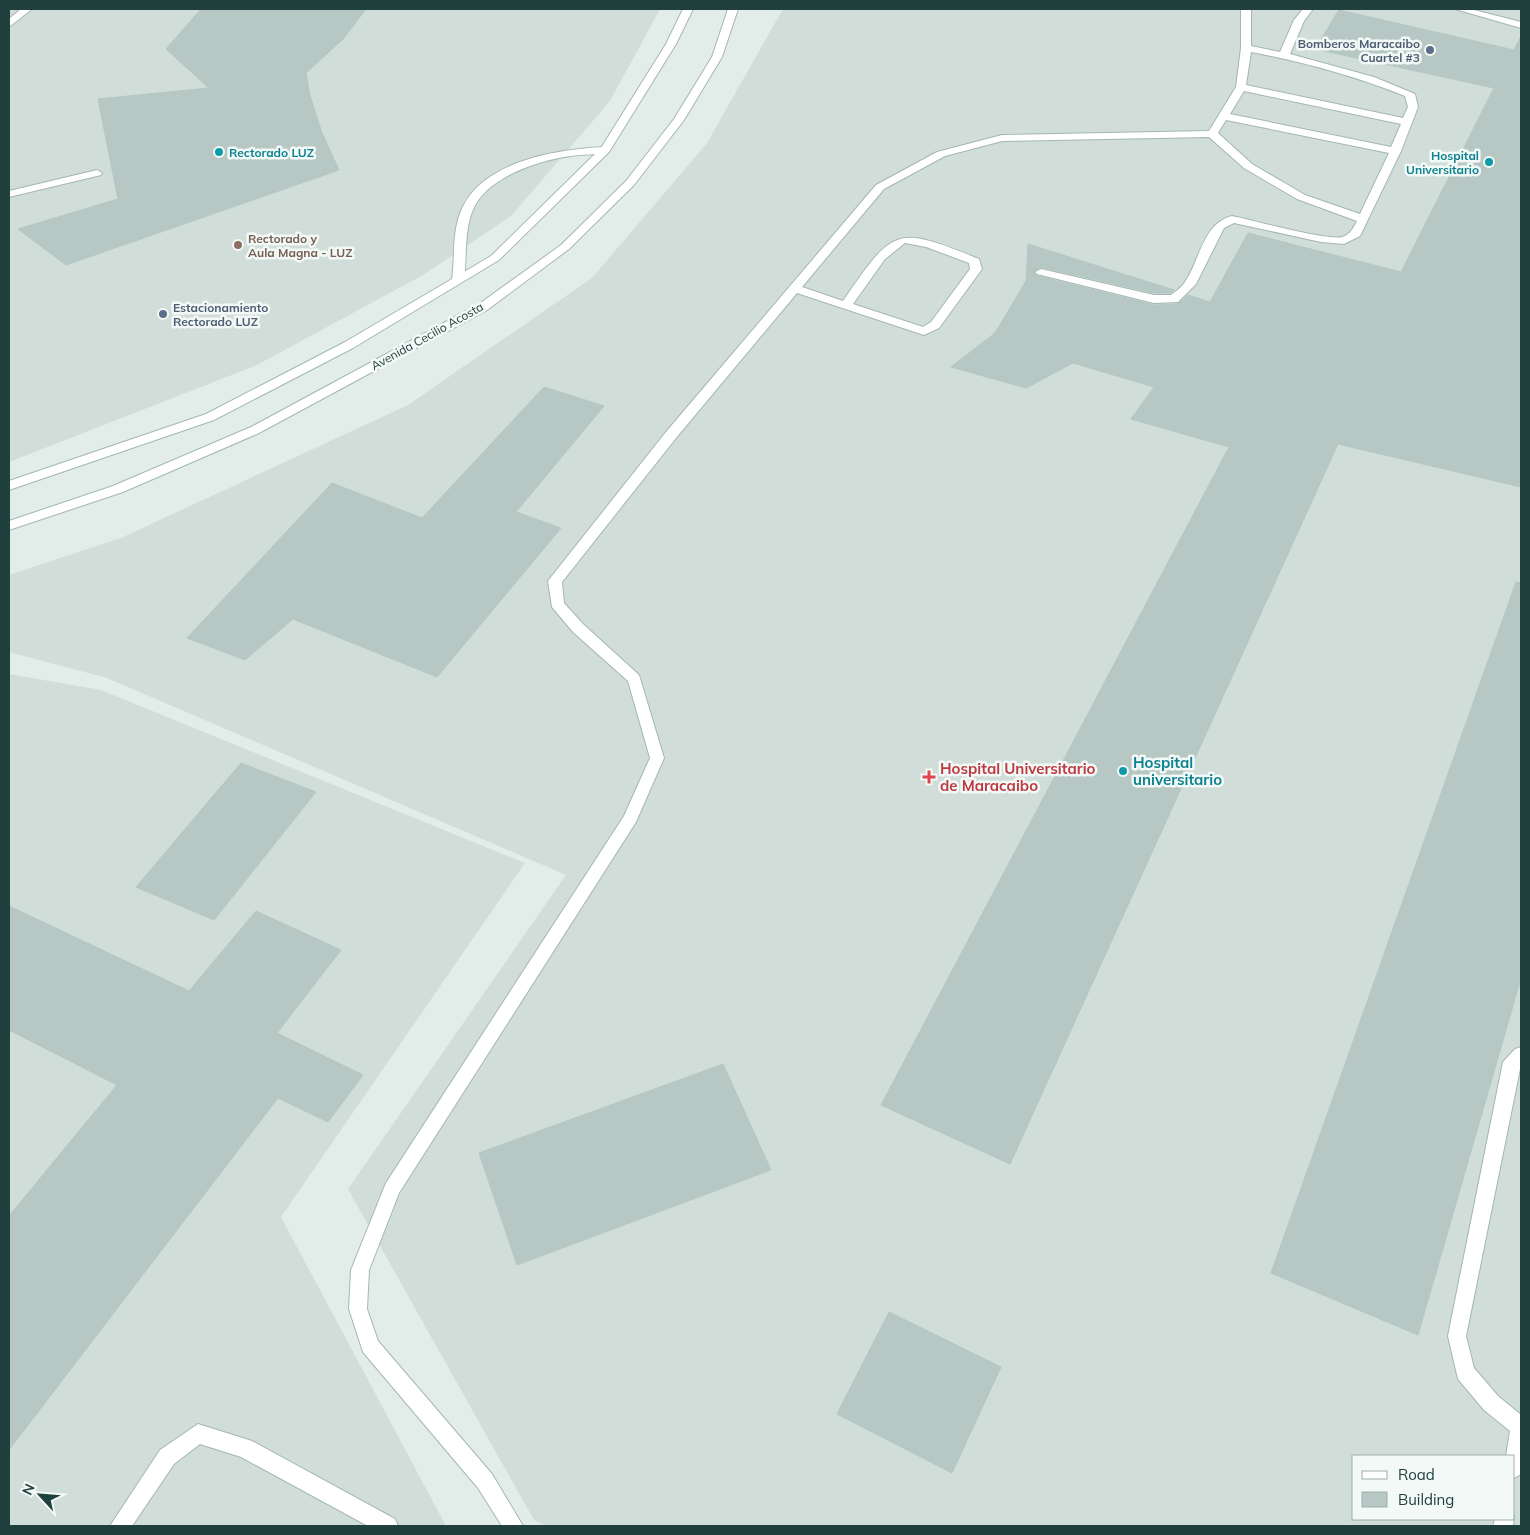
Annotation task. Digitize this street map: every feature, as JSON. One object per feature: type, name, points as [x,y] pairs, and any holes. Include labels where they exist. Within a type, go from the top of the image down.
[{"type":"street","points":[[9,24],[27,9]]},
{"type":"street","points":[[9,486],[210,417],[349,345],[495,258],[605,150],[671,44],[688,9]]},
{"type":"street","name":"Avenida Cecilio Acosta","points":[[9,526],[118,489],[255,430],[482,307],[565,247],[630,183],[680,120],[717,57],[733,9]]},
{"type":"street","points":[[1212,134],[1241,87],[1246,48],[1246,9]]},
{"type":"street","points":[[1284,55],[1299,20],[1308,9]]},
{"type":"street","points":[[1460,9],[1521,25]]},
{"type":"street","points":[[1042,272],[1154,299],[1174,299],[1190,284],[1218,226],[1232,219],[1344,241],[1356,234],[1396,151],[1413,107],[1410,94],[1386,84],[1284,55],[1246,48]]},
{"type":"street","points":[[1241,87],[1407,122]]},
{"type":"street","points":[[1223,116],[1396,151]]},
{"type":"street","points":[[513,1526],[485,1481],[370,1346],[358,1309],[360,1270],[392,1188],[631,818],[657,758],[634,679],[578,628],[557,604],[555,582],[671,434],[880,188],[942,154],[1002,138],[1212,134],[1248,166],[1300,197],[1363,219]]},
{"type":"street","points":[[458,280],[464,218],[475,195],[512,168],[539,158],[582,150],[605,150]]},
{"type":"street","points":[[9,194],[97,173]]},
{"type":"street","points":[[794,288],[924,331],[936,324],[976,269],[975,261],[919,242],[903,239],[891,246],[846,305]]},
{"type":"street","points":[[1515,1462],[1521,1426],[1491,1403],[1465,1372],[1457,1336],[1512,1062],[1521,1054]]},
{"type":"street","points":[[120,1526],[167,1457],[198,1434],[245,1448],[388,1526]]},
{"type":"shaded area","name":"Rectorado y Aula Magna - LUZ","points":[[9,9],[660,9],[610,101],[511,216],[423,275],[257,365],[9,462]]},
{"type":"shaded area","name":"Hospital Universitario de Maracaibo","points":[[783,9],[1521,9],[1521,1526],[546,1526],[534,1520],[348,1189],[566,875],[107,678],[9,652],[9,575],[121,538],[408,405],[592,278],[707,143]]},
{"type":"shaded area","points":[[9,674],[101,690],[525,863],[281,1217],[446,1526],[9,1526]]},
{"type":"building","name":"Rectorado LUZ","points":[[201,9],[366,9],[343,39],[306,73],[310,96],[322,133],[339,170],[66,265],[18,229],[118,199],[98,99],[209,88],[166,49]]},
{"type":"building","points":[[1339,10],[1514,50],[1521,36],[1521,487],[1338,444],[1010,1164],[881,1105],[1229,447],[1131,419],[1154,387],[1073,363],[1026,388],[951,367],[995,333],[1026,281],[1028,244],[1174,290],[1170,293],[1154,293],[1041,267],[1033,272],[1037,276],[1154,305],[1178,304],[1188,295],[1210,302],[1248,233],[1401,272],[1494,88],[1315,49]]},
{"type":"building","points":[[544,387],[604,406],[516,512],[561,528],[437,677],[293,619],[245,660],[187,638],[332,483],[422,518]]},
{"type":"building","points":[[1516,582],[1521,583],[1521,978],[1418,1335],[1271,1273]]},
{"type":"building","points":[[241,763],[316,792],[214,920],[136,887]]},
{"type":"building","points":[[9,906],[189,991],[256,911],[341,950],[277,1033],[363,1075],[328,1122],[278,1098],[9,1450],[9,1216],[117,1085],[9,1030]]},
{"type":"building","points":[[723,1064],[771,1170],[517,1265],[479,1153]]},
{"type":"building","points":[[889,1312],[1001,1367],[952,1473],[837,1414]]},
{"type":"place","name":"Bomberos Maracaibo Cuartel #3","points":[[1430,50]]},
{"type":"place","name":"Rectorado LUZ","points":[[219,152]]},
{"type":"place","name":"Hospital Universitario","points":[[1489,162]]},
{"type":"place","name":"Rectorado y Aula Magna - LUZ","points":[[238,245]]},
{"type":"place","name":"Estacionamiento Rectorado LUZ","points":[[163,314]]},
{"type":"place","name":"Hospital universitario","points":[[1123,771]]},
{"type":"place","name":"Hospital Universitario de Maracaibo","points":[[929,777]]}]
